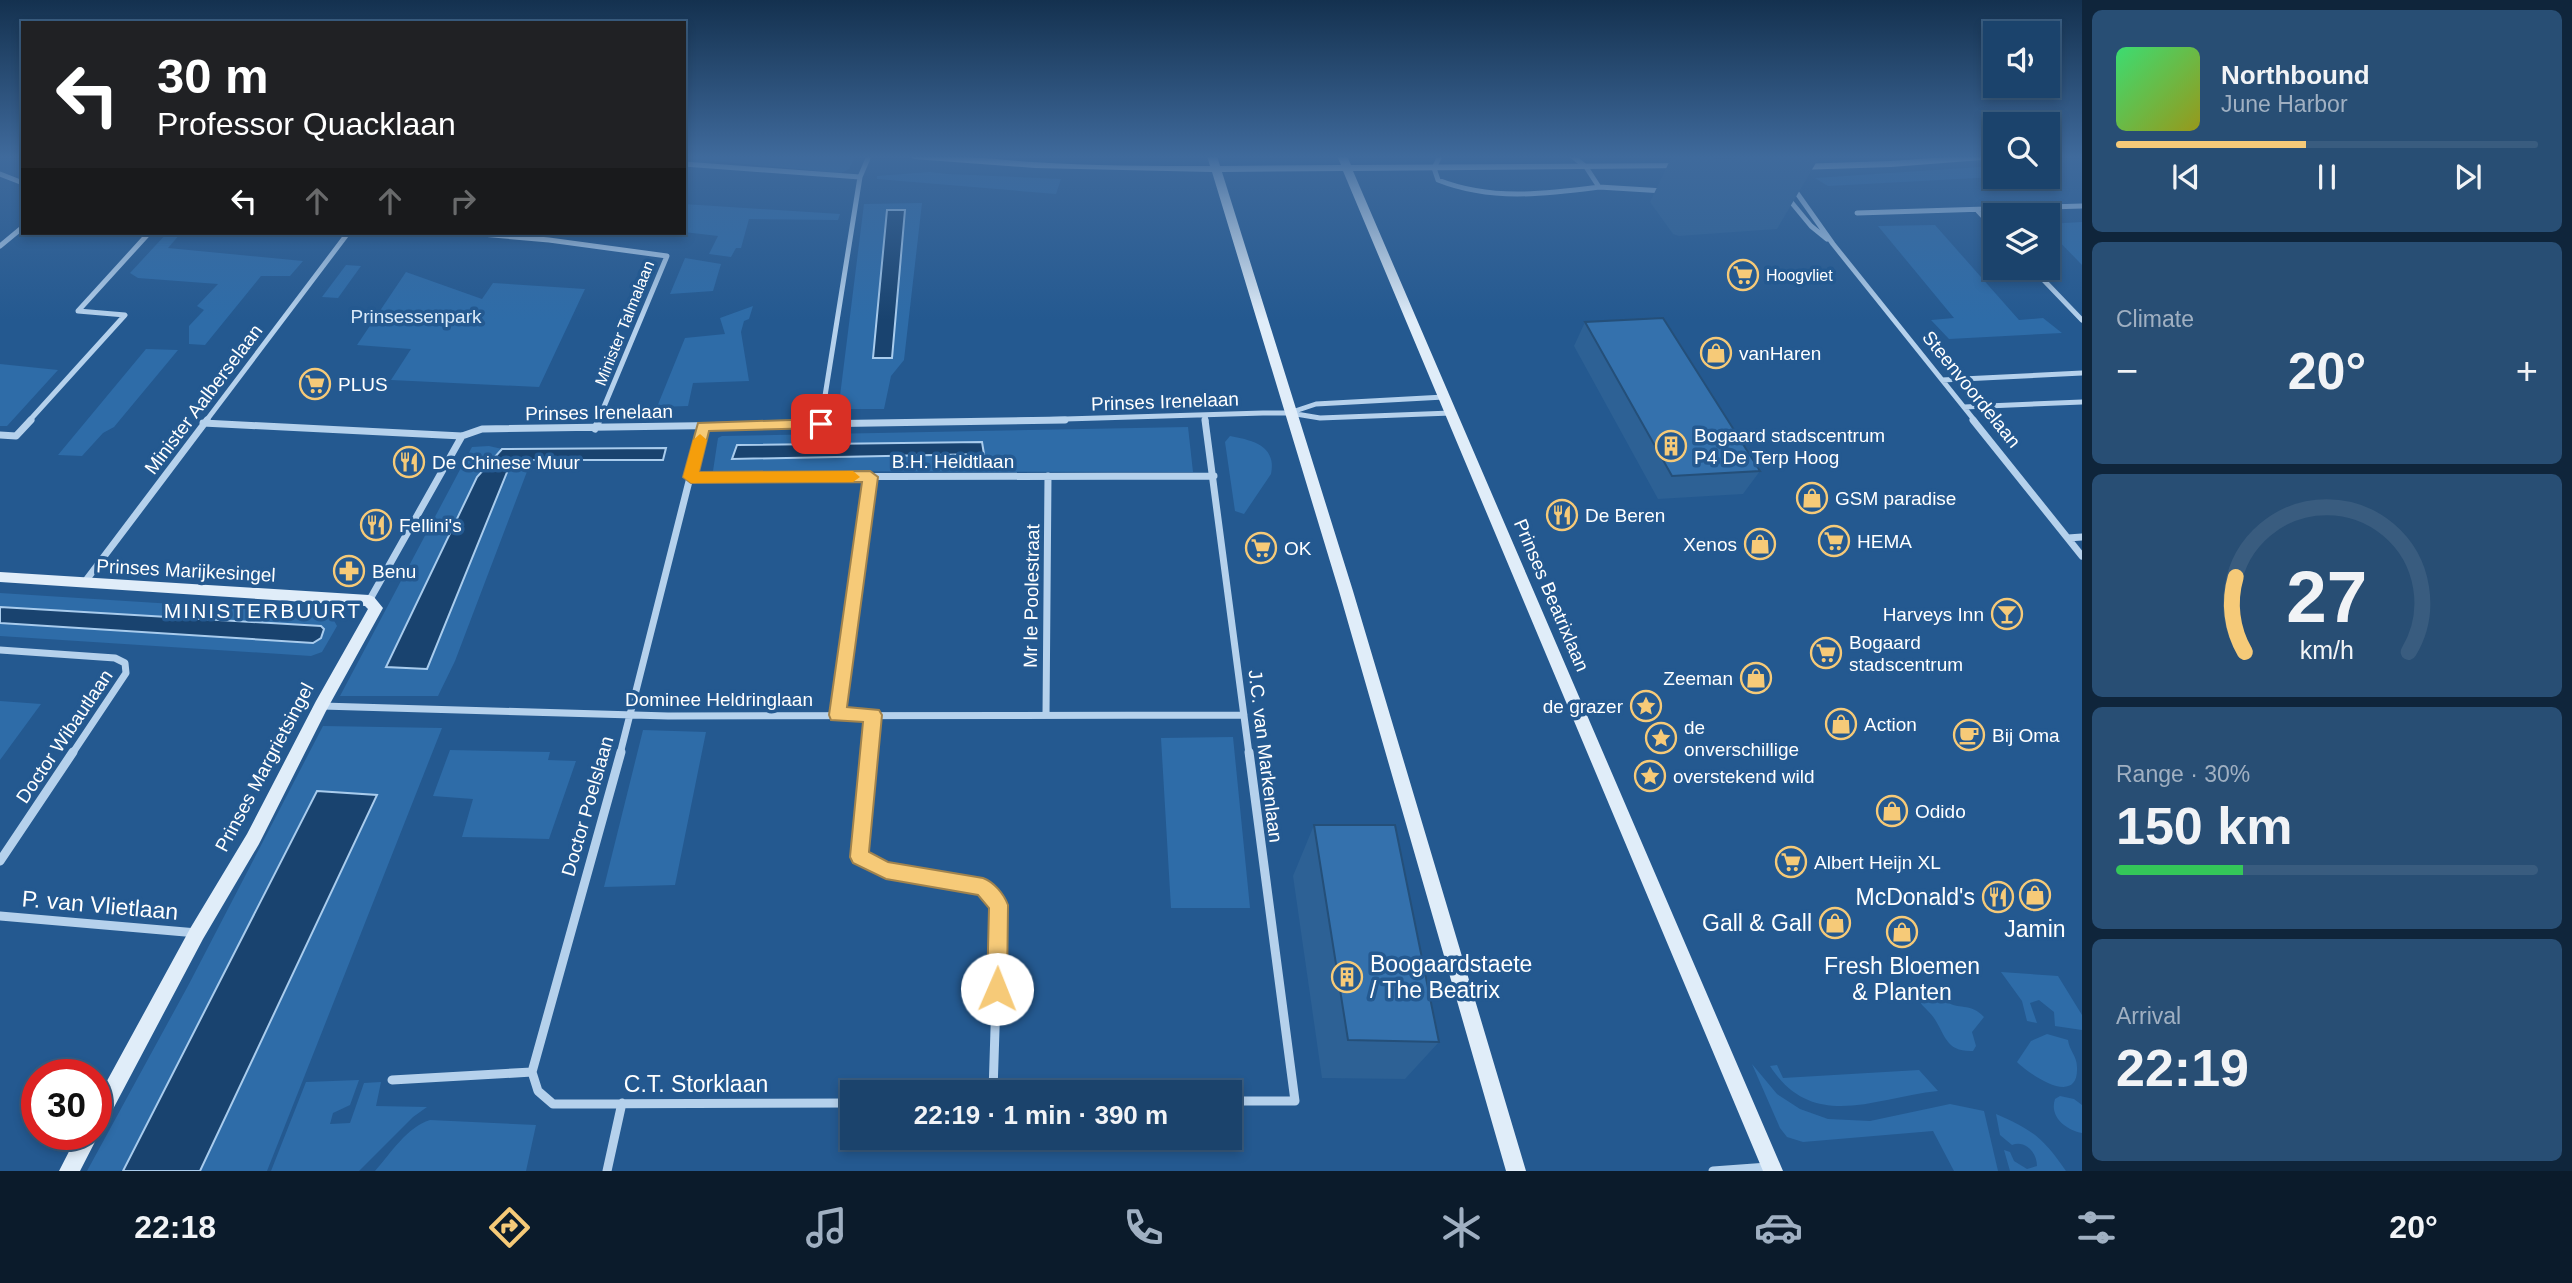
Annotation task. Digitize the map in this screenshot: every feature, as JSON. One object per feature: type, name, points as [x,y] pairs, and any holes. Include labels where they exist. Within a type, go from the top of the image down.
[{"type":"main road","points":[[1229,211],[1349,600],[1516,1171]]},
{"type":"main road","name":"Prinses Beatrixlaan","points":[[1366,211],[1772,1169]]},
{"type":"main road","name":"Prinses Marijkesingel","points":[[0,577],[369,601]]},
{"type":"main road","name":"Prinses Margrietsingel","points":[[112,1091],[197,933],[253,839],[321,706],[376,608],[369,601]]},
{"type":"main road","points":[[69,1171],[80,1150]]},
{"type":"street","points":[[821,424],[855,211]]},
{"type":"street","name":"Steenvoordelaan","points":[[1798,211],[1811,226],[1833,244]]},
{"type":"street","name":"Steenvoordelaan","points":[[1810,211],[1833,244],[2082,556]]},
{"type":"street","points":[[1978,211],[1983,216]]},
{"type":"street","points":[[1857,213],[1985,211]]},
{"type":"street","points":[[0,246],[21,229]]},
{"type":"street","points":[[0,435],[16,436],[125,315],[78,311],[147,235]]},
{"type":"street","name":"Minister Aalberselaan","points":[[84,583],[346,235]]},
{"type":"street","name":"Minister Talmalaan","points":[[493,235],[667,256],[595,429]]},
{"type":"street","points":[[549,240],[553,235]]},
{"type":"street","points":[[2044,280],[2082,320]]},
{"type":"street","points":[[1942,380],[2082,373]]},
{"type":"street","name":"Prinses Irenelaan","points":[[1290,413],[1316,404],[1444,397]]},
{"type":"street","points":[[1964,407],[2082,402]]},
{"type":"street","name":"Prinses Irenelaan","points":[[203,422],[462,436],[482,429],[595,429],[1290,413],[1320,418],[1451,413]]},
{"type":"street","name":"J.C. van Markenlaan","points":[[1205,416],[1295,1101],[1242,1101]]},
{"type":"street","name":"Doctor Poelslaan","points":[[532,1072],[631,715],[703,426]]},
{"type":"street","name":"Prinses Margrietsingel","points":[[369,601],[462,436]]},
{"type":"street","name":"B.H. Heldtlaan","points":[[691,477],[1214,475]]},
{"type":"street","name":"Mr le Poolestraat","points":[[1046,715],[1048,476]]},
{"type":"street","points":[[837,715],[870,477]]},
{"type":"street","points":[[2068,538],[2082,537]]},
{"type":"street","name":"Doctor Wibautlaan","points":[[0,650],[116,658],[125,663],[126,673],[0,861]]},
{"type":"street","name":"Dominee Heldringlaan","points":[[321,706],[440,712],[631,715],[1244,715]]},
{"type":"street","points":[[873,715],[860,857],[886,870],[983,887],[999,905],[993,1080]]},
{"type":"street","name":"P. van Vlietlaan","points":[[0,916],[197,933]]},
{"type":"street","points":[[393,1080],[532,1072]]},
{"type":"street","name":"C.T. Storklaan","points":[[532,1072],[533,1084],[542,1098],[553,1104],[840,1103]]},
{"type":"street","points":[[607,1171],[622,1103]]},
{"type":"street","name":"Prinses Beatrixlaan","points":[[1713,1171],[1772,1169]]},
{"type":"green space","points":[[686,211],[788,211],[840,214],[838,220],[749,219],[741,248],[736,248],[731,257],[709,254],[718,236],[686,232]]},
{"type":"green space","points":[[863,211],[921,211],[904,360],[891,376],[884,409],[846,409],[839,404]]},
{"type":"green space","points":[[2082,222],[2082,265],[2060,242],[2060,223]]},
{"type":"green space","points":[[1935,225],[2019,320],[2043,318],[2062,333],[1949,339],[1931,320],[1954,318],[1878,226]]},
{"type":"green space","points":[[165,235],[179,235],[168,248],[303,261],[290,276],[261,276],[205,345],[189,344],[189,326],[204,310],[197,306],[218,284],[138,278],[130,273]]},
{"type":"green space","points":[[685,258],[721,264],[713,291],[670,294]]},
{"type":"green space","points":[[346,265],[361,266],[338,298],[322,297]]},
{"type":"green space","name":"Prinsessenpark","points":[[406,272],[482,299],[493,283],[585,289],[539,387],[391,380],[411,349],[357,345]]},
{"type":"green space","points":[[753,306],[741,332],[749,381],[693,383],[688,406],[657,407],[685,338],[725,334],[720,318]]},
{"type":"green space","points":[[146,349],[178,350],[114,427],[103,433],[82,456],[58,455]]},
{"type":"green space","points":[[0,364],[58,370],[7,426],[0,426]]},
{"type":"green space","points":[[1188,427],[1193,472],[713,471],[718,438]],"holes":[[[982,442],[732,458],[737,445]]]},
{"type":"green space","points":[[1230,436],[1261,446],[1270,456],[1272,464],[1271,474],[1244,514],[1235,511],[1225,442]]},
{"type":"green space","points":[[489,446],[502,449],[477,477],[386,667],[427,668],[512,460],[531,461],[455,661],[438,696],[340,696],[472,447]]},
{"type":"green space","points":[[0,593],[333,614],[337,626],[322,652],[311,656],[0,636],[0,623],[313,643],[324,630],[321,626],[0,607]]},
{"type":"green space","points":[[0,701],[41,704],[0,760]]},
{"type":"green space","points":[[323,726],[442,728],[267,1171],[87,1171],[98,1150],[112,1150],[112,1125],[189,984]]},
{"type":"green space","points":[[643,730],[706,732],[675,885],[604,887]]},
{"type":"green space","points":[[1233,737],[1250,908],[1171,908],[1161,738]]},
{"type":"green space","points":[[450,750],[550,752],[548,760],[576,761],[549,839],[462,837],[473,799],[433,796]]},
{"type":"green space","points":[[2001,972],[2058,976],[2082,1015],[2082,1030],[2055,1026],[2054,1012],[2039,1000],[2030,1003],[2037,1023],[2027,1021],[2022,1001]]},
{"type":"green space","points":[[1927,984],[1937,989],[1951,1004],[1974,1009],[1984,1017],[1972,1032],[1976,1046],[1973,1051],[1957,1049],[1944,1037],[1914,991],[1918,986]]},
{"type":"green space","points":[[2047,1034],[2068,1040],[2077,1067],[2076,1079],[2070,1085],[2053,1085],[2017,1062],[2031,1041]]},
{"type":"green space","points":[[1752,1064],[1777,1094],[1800,1109],[1828,1119],[1870,1121],[1950,1104],[1984,1111],[1998,1171],[1954,1171],[1933,1131],[1803,1142],[1787,1137],[1780,1128]]},
{"type":"green space","points":[[1777,1065],[1783,1078],[1919,1070],[1938,1091],[1847,1106],[1826,1105],[1806,1099],[1787,1087],[1770,1066]]},
{"type":"green space","points":[[359,1080],[350,1105],[333,1113],[330,1124],[350,1123],[364,1083],[381,1082],[376,1106],[427,1107],[413,1117],[359,1171],[271,1171],[306,1082]]},
{"type":"green space","points":[[2060,1096],[2074,1099],[2082,1105],[2082,1133],[2065,1126],[2057,1117],[2054,1111],[2055,1099]]},
{"type":"green space","points":[[1996,1114],[2036,1136],[2051,1150],[2066,1171],[2010,1171],[2004,1150],[2010,1152],[2014,1161],[2027,1169],[2037,1166],[2035,1156],[2026,1146],[2012,1145],[2000,1135]]},
{"type":"green space","points":[[430,1120],[536,1125],[526,1171],[375,1171],[407,1134]]},
{"type":"shaded area","points":[[887,211],[905,211],[892,358],[873,358]]},
{"type":"shaded area","points":[[982,442],[984,454],[732,459],[737,445]]},
{"type":"shaded area","points":[[666,448],[663,460],[512,460],[427,669],[386,667],[477,477],[502,449]]},
{"type":"shaded area","points":[[0,607],[321,626],[324,629],[321,638],[313,643],[0,623]]},
{"type":"shaded area","points":[[317,791],[377,795],[200,1171],[123,1171]]},
{"type":"building","points":[[1663,318],[1760,471],[1672,476],[1585,322]]},
{"type":"building","points":[[1314,825],[1395,825],[1439,1042],[1348,1040]]},
{"type":"slow traffic","points":[[700,440],[691,477],[853,477]]},
{"type":"place","name":"Hoogvliet","points":[[1743,275]]},
{"type":"place","name":"vanHaren","points":[[1716,353]]},
{"type":"place","name":"PLUS","points":[[315,384]]},
{"type":"place","name":"Bogaard stadscentrum P4 De Terp Hoog","points":[[1671,446]]},
{"type":"place","name":"De Chinese Muur","points":[[409,462]]},
{"type":"place","name":"GSM paradise","points":[[1812,498]]},
{"type":"place","name":"De Beren","points":[[1562,515]]},
{"type":"place","name":"Fellini's","points":[[376,525]]},
{"type":"place","name":"HEMA","points":[[1834,541]]},
{"type":"place","name":"Xenos","points":[[1760,544]]},
{"type":"place","name":"OK","points":[[1261,548]]},
{"type":"place","name":"Benu","points":[[349,571]]},
{"type":"place","name":"Harveys Inn","points":[[2007,614]]},
{"type":"place","name":"Bogaard stadscentrum","points":[[1826,653]]},
{"type":"place","name":"Zeeman","points":[[1756,678]]},
{"type":"place","name":"de grazer","points":[[1646,706]]},
{"type":"place","name":"Action","points":[[1841,724]]},
{"type":"place","name":"Bij Oma","points":[[1969,735]]},
{"type":"place","name":"de onverschillige","points":[[1661,738]]},
{"type":"place","name":"overstekend wild","points":[[1650,776]]},
{"type":"place","name":"Odido","points":[[1892,811]]},
{"type":"place","name":"Albert Heijn XL","points":[[1791,862]]},
{"type":"place","name":"Jamin","points":[[2035,895]]},
{"type":"place","name":"McDonald's","points":[[1998,897]]},
{"type":"place","name":"Gall & Gall","points":[[1835,923]]},
{"type":"place","name":"Fresh Bloemen & Planten","points":[[1902,932]]},
{"type":"place","name":"Boogaardstaete / The Beatrix","points":[[1347,977]]},
{"type":"district","name":"MINISTERBUURT","points":[[263,611]]},
{"type":"route","points":[[821,424],[703,426],[691,477],[870,477],[837,715],[873,715],[860,857],[886,870],[983,887],[999,905],[997,989]]}]
